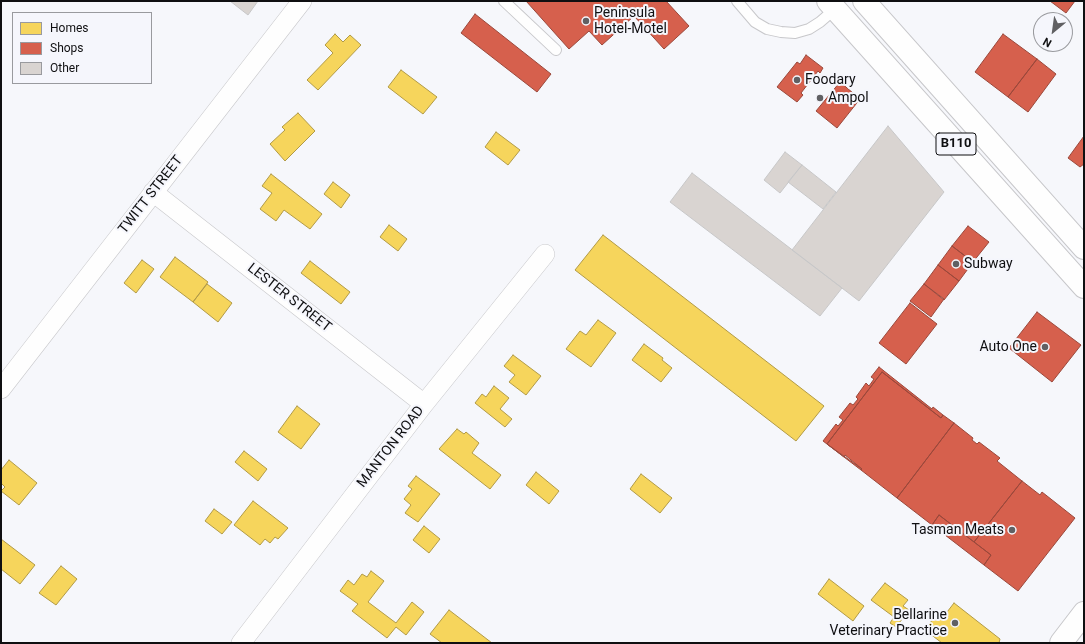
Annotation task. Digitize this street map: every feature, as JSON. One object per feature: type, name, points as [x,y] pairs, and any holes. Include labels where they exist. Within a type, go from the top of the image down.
[{"type":"main road","name":"B110","points":[[864,1],[1084,248]]},
{"type":"main road","name":"B110","points":[[831,5],[1084,287]]},
{"type":"main road","points":[[1061,643],[1084,613]]},
{"type":"street","name":"TWITT STREET","points":[[1,389],[302,1]]},
{"type":"street","name":"LESTER STREET","points":[[153,192],[424,404]]},
{"type":"street","name":"MANTON ROAD","points":[[241,643],[424,404],[545,254]]},
{"type":"lane","points":[[737,1],[755,22],[766,29],[795,33],[809,29],[820,22],[831,5]]},
{"type":"lane","points":[[507,2],[556,50]]},
{"type":"building: Homes","points":[[335,34],[343,42],[350,35],[361,45],[318,90],[307,80],[333,53],[325,45]]},
{"type":"building: Homes","points":[[401,70],[437,97],[423,114],[388,87]]},
{"type":"building: Homes","points":[[298,113],[315,131],[285,161],[270,144],[285,130],[282,127]]},
{"type":"building: Homes","points":[[496,132],[520,150],[508,165],[485,147]]},
{"type":"building: Homes","points":[[271,174],[322,214],[310,229],[284,210],[276,221],[260,209],[272,193],[262,186]]},
{"type":"building: Homes","points":[[333,182],[350,195],[341,208],[324,194]]},
{"type":"building: Homes","points":[[389,225],[407,239],[398,251],[380,237]]},
{"type":"building: Homes","points":[[603,235],[824,406],[796,441],[575,270]]},
{"type":"building: Homes","points":[[175,257],[208,282],[193,302],[160,277]]},
{"type":"building: Homes","points":[[142,260],[154,269],[136,293],[124,283]]},
{"type":"building: Homes","points":[[310,261],[350,292],[341,304],[301,273]]},
{"type":"building: Homes","points":[[207,284],[232,303],[218,322],[193,302]]},
{"type":"building: Homes","points":[[598,320],[616,333],[591,367],[566,349],[580,331],[586,335]]},
{"type":"building: Homes","points":[[644,344],[663,358],[662,360],[672,368],[661,382],[632,360]]},
{"type":"building: Homes","points":[[513,355],[541,376],[526,395],[509,382],[515,375],[504,366]]},
{"type":"building: Homes","points":[[494,386],[509,398],[500,409],[512,419],[505,427],[475,403],[482,394],[486,397]]},
{"type":"building: Homes","points":[[297,406],[320,424],[301,449],[278,432]]},
{"type":"building: Homes","points":[[457,429],[464,434],[466,432],[479,443],[472,453],[501,475],[490,489],[439,449]]},
{"type":"building: Homes","points":[[244,451],[267,469],[258,481],[235,462]]},
{"type":"building: Homes","points":[[9,460],[37,483],[19,505],[1,491],[5,487],[1,483],[1,470]]},
{"type":"building: Homes","points":[[536,472],[559,491],[549,504],[526,485]]},
{"type":"building: Homes","points":[[641,474],[672,498],[660,513],[630,489]]},
{"type":"building: Homes","points":[[416,476],[440,494],[418,522],[405,513],[411,505],[404,499],[412,489],[408,486]]},
{"type":"building: Homes","points":[[253,501],[288,528],[278,539],[275,537],[270,543],[265,539],[260,545],[234,525]]},
{"type":"building: Homes","points":[[214,509],[232,522],[222,534],[205,521]]},
{"type":"building: Homes","points":[[424,526],[440,539],[429,553],[413,540]]},
{"type":"building: Homes","points":[[1,539],[35,565],[20,584],[1,569]]},
{"type":"building: Homes","points":[[61,566],[77,579],[56,605],[39,593]]},
{"type":"building: Homes","points":[[371,571],[384,581],[368,602],[396,623],[412,602],[424,612],[406,635],[396,627],[387,638],[352,611],[358,604],[340,591],[348,580],[354,585],[362,574],[367,577]]},
{"type":"building: Homes","points":[[829,579],[864,606],[853,621],[818,594]]},
{"type":"building: Homes","points":[[885,583],[908,600],[903,606],[909,610],[896,627],[890,623],[894,617],[871,600]]},
{"type":"building: Homes","name":"Bellarine Veterinary Practice","points":[[954,603],[1000,639],[999,643],[942,643],[925,630],[938,612],[944,616]]},
{"type":"building: Homes","points":[[449,610],[492,643],[442,643],[430,634]]},
{"type":"building: Shops","name":"Peninsula Hotel-Motel","points":[[526,1],[666,1],[689,26],[664,49],[634,16],[602,45],[589,31],[569,49]]},
{"type":"building: Shops","points":[[1050,1],[1075,1],[1067,12]]},
{"type":"building: Shops","points":[[475,14],[551,74],[537,92],[461,33]]},
{"type":"building: Shops","points":[[1003,34],[1037,59],[1008,97],[975,72]]},
{"type":"building: Shops","name":"Foodary","points":[[806,55],[823,68],[820,73],[818,71],[801,93],[803,95],[797,102],[777,87],[797,62],[800,64]]},
{"type":"building: Shops","points":[[1037,59],[1056,74],[1028,112],[1008,97]]},
{"type":"building: Shops","points":[[840,82],[860,99],[837,128],[816,111]]},
{"type":"building: Shops","points":[[1084,136],[1084,164],[1080,167],[1068,158]]},
{"type":"building: Shops","points":[[968,226],[989,242],[973,262],[952,246]]},
{"type":"building: Shops","name":"Subway","points":[[952,246],[973,262],[959,281],[938,265]]},
{"type":"building: Shops","points":[[938,265],[959,281],[944,300],[924,284]]},
{"type":"building: Shops","points":[[924,284],[944,299],[931,317],[910,301]]},
{"type":"building: Shops","points":[[910,303],[937,324],[906,364],[879,343]]},
{"type":"building: Shops","name":"Auto One","points":[[1037,312],[1081,345],[1052,382],[1009,348]]},
{"type":"building: Shops","points":[[879,367],[932,409],[933,407],[943,415],[941,418],[882,372],[827,444],[862,469],[861,470],[823,441],[836,424],[838,426],[843,420],[839,417],[850,403],[853,405],[858,399],[856,397],[866,383],[869,386],[874,379],[871,377]]},
{"type":"building: Shops","points":[[882,372],[941,418],[943,415],[954,423],[897,498],[861,470],[862,469],[845,455],[844,457],[827,444]]},
{"type":"building: Shops","points":[[954,423],[973,438],[972,440],[977,444],[979,442],[1000,458],[997,461],[1022,481],[974,542],[939,515],[932,525],[897,498]]},
{"type":"building: Shops","points":[[1022,481],[1040,495],[1042,492],[1075,518],[1018,591],[984,565],[991,555],[974,542]]},
{"type":"building: Shops","points":[[939,515],[991,555],[984,565],[932,525]]},
{"type":"building: Other","points":[[230,1],[258,1],[248,15]]},
{"type":"building: Other","points":[[888,126],[944,192],[859,301],[792,250]]},
{"type":"building: Other","points":[[785,152],[802,165],[780,193],[764,180]]},
{"type":"building: Other","points":[[802,165],[836,192],[823,209],[788,182]]},
{"type":"building: Other","points":[[692,173],[842,288],[820,316],[670,202]]},
{"type":"place","name":"Peninsula Hotel-Motel","points":[[586,21]]},
{"type":"place","name":"Foodary","points":[[797,80]]},
{"type":"place","name":"Ampol","points":[[820,98]]},
{"type":"place","name":"Subway","points":[[956,264]]},
{"type":"place","name":"Auto One","points":[[1045,347]]},
{"type":"place","name":"Tasman Meats","points":[[1012,530]]},
{"type":"place","name":"Bellarine Veterinary Practice","points":[[955,623]]}]
